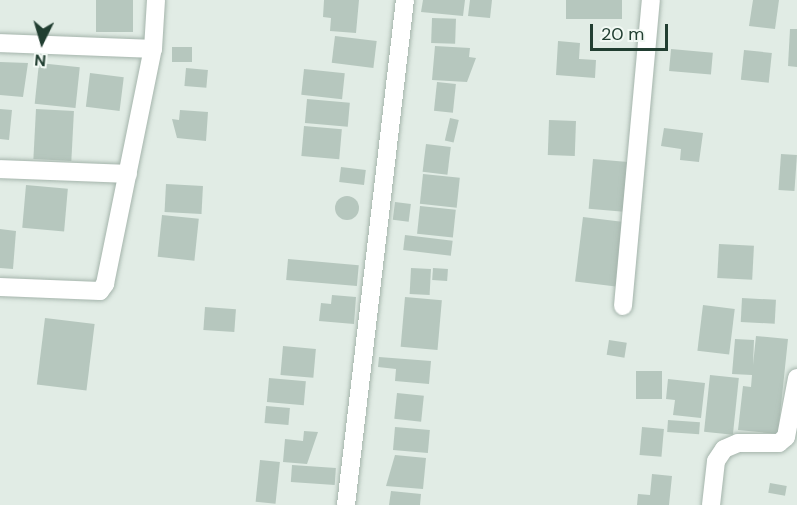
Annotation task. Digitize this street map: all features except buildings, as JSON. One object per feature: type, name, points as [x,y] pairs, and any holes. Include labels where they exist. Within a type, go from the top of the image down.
[{"type":"street","points":[[0,288],[100,291],[128,174],[153,49],[156,0]]},
{"type":"street","points":[[346,505],[405,0]]},
{"type":"street","points":[[623,306],[651,0]]},
{"type":"street","points":[[0,43],[153,49]]},
{"type":"street","points":[[0,169],[128,174]]},
{"type":"street","points":[[711,505],[716,461],[724,449],[738,443],[778,443],[786,437],[797,378]]}]
